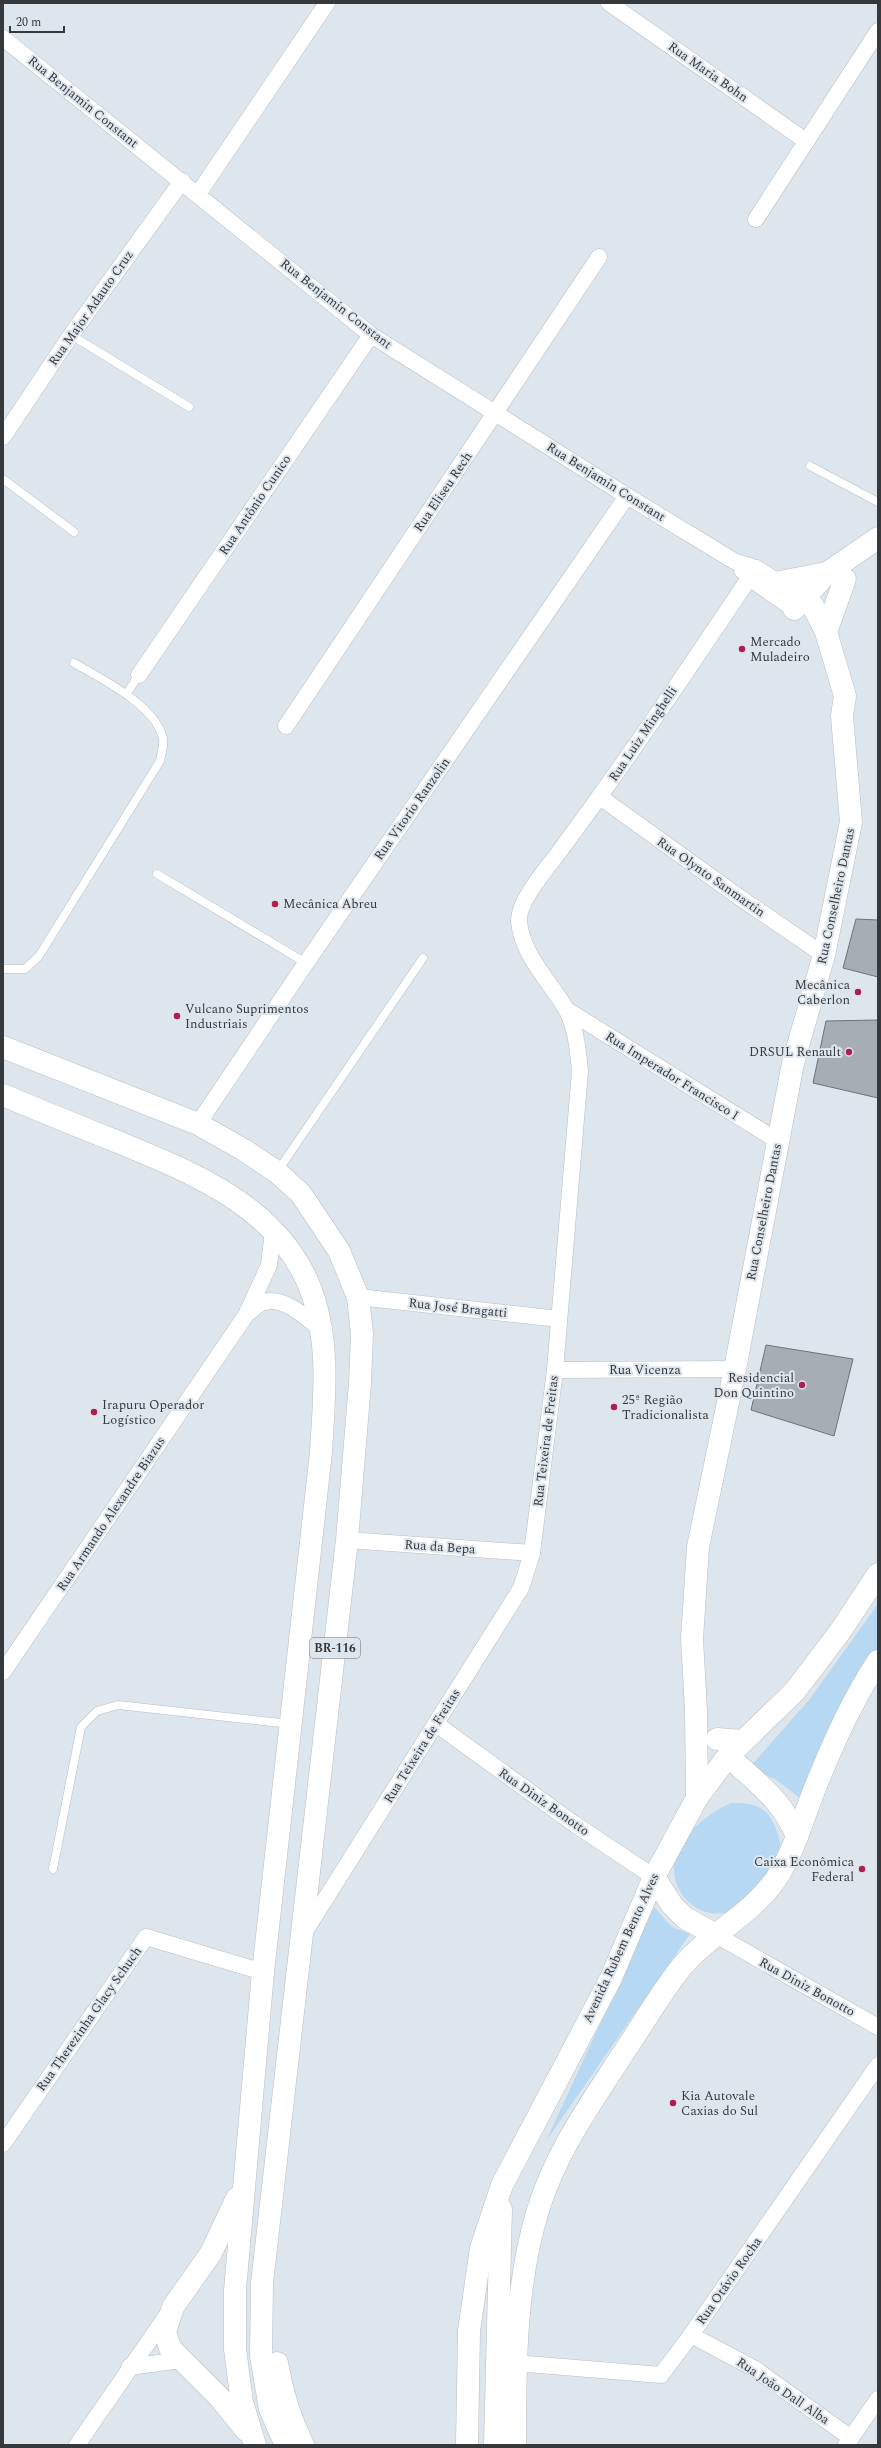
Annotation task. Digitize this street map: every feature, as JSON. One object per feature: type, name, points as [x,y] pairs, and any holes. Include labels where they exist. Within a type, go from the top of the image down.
[{"type":"main road","points":[[803,607],[878,538]]},
{"type":"main road","points":[[780,582],[836,576],[878,555]]},
{"type":"main road","points":[[826,632],[836,576]]},
{"type":"main road","name":"Rua Conselheiro Dantas","points":[[697,1798],[696,1710],[692,1639],[698,1547],[735,1370],[793,1063],[824,955],[851,822],[842,716],[845,696],[826,632],[803,607]]},
{"type":"main road","name":"Rua Conselheiro Dantas","points":[[803,607],[815,638],[833,701],[842,716]]},
{"type":"main road","name":"BR-116","points":[[3,1047],[198,1124],[244,1150],[277,1172],[301,1194],[340,1251],[358,1297],[362,1334],[361,1369],[347,1540],[262,2283],[262,2356],[270,2409],[286,2445]]},
{"type":"main road","name":"BR-116","points":[[3,1096],[182,1168],[217,1187],[251,1210],[291,1251],[304,1273],[313,1297],[321,1330],[326,1379],[321,1452],[263,1972],[235,2290],[235,2349],[242,2402],[253,2441]]},
{"type":"main road","name":"Avenida Rubem Bento Alves","points":[[467,2445],[469,2331],[481,2248],[502,2186],[611,1978],[654,1877],[697,1798],[722,1748],[743,1740],[795,1691],[839,1633],[878,1574]]},
{"type":"main road","points":[[515,2445],[515,2363],[524,2271],[538,2209],[563,2150],[590,2103],[684,1964],[716,1935],[739,1919],[760,1900],[775,1880],[797,1837],[836,1738],[878,1661]]},
{"type":"main road","points":[[696,1710],[722,1748],[773,1796],[784,1809],[797,1837]]},
{"type":"main road","points":[[654,1877],[672,1905],[685,1918],[716,1935]]},
{"type":"main road","points":[[244,2180],[232,2212],[211,2253],[173,2306],[165,2332],[170,2348],[221,2399],[253,2441]]},
{"type":"main road","points":[[495,2445],[502,2186]]},
{"type":"main road","points":[[262,2283],[282,2388],[294,2428],[304,2445]]},
{"type":"street","points":[[198,194],[327,3]]},
{"type":"street","name":"Rua Maria Bohn","points":[[609,3],[806,141]]},
{"type":"street","points":[[756,219],[878,31]]},
{"type":"street","name":"Rua Benjamin Constant","points":[[3,38],[371,335],[627,496],[734,561],[803,607]]},
{"type":"street","name":"Rua Major Adauto Cruz","points":[[3,437],[71,335],[182,181]]},
{"type":"street","name":"Rua Eliseu Rech","points":[[286,726],[599,257]]},
{"type":"street","name":"Rua Antônio Cunico","points":[[139,675],[371,335]]},
{"type":"street","name":"Rua Vitorio Ranzolin","points":[[198,1124],[306,963],[627,496]]},
{"type":"street","name":"Rua Benjamin Constant","points":[[753,573],[780,582],[803,607]]},
{"type":"street","name":"Rua Luiz Minghelli","points":[[525,899],[600,797],[753,573]]},
{"type":"street","name":"Rua Olynto Sanmartin","points":[[600,797],[738,897],[824,955]]},
{"type":"street","name":"Rua Teixeira de Freitas","points":[[303,1934],[521,1588],[532,1553],[555,1370],[580,1071],[577,1045],[567,1010],[540,974],[524,940],[519,921],[525,899]]},
{"type":"street","name":"Rua Imperador Francisco I","points":[[567,1010],[778,1141]]},
{"type":"street","name":"Rua Armando Alexandre Biazus","points":[[3,1672],[246,1315],[269,1265],[273,1231]]},
{"type":"street","name":"Rua José Bragatti","points":[[358,1297],[559,1319]]},
{"type":"street","name":"Rua Armando Alexandre Biazus","points":[[246,1315],[263,1302],[278,1302],[307,1318],[321,1330]]},
{"type":"street","name":"Rua Vicenza","points":[[555,1370],[735,1370]]},
{"type":"street","name":"Rua da Bepa","points":[[347,1540],[532,1553]]},
{"type":"street","name":"Rua Diniz Bonotto","points":[[436,1724],[573,1823],[654,1877]]},
{"type":"street","name":"Rua Diniz Bonotto","points":[[716,1935],[878,2027]]},
{"type":"street","name":"Rua Therezinha Glacy Schuch","points":[[3,2144],[146,1937],[263,1972]]},
{"type":"street","name":"Rua Otávio Rocha","points":[[515,2363],[661,2375],[691,2335],[878,2065]]},
{"type":"street","points":[[77,2445],[129,2367],[173,2306]]},
{"type":"street","name":"Rua João Dall Alba","points":[[691,2335],[755,2369],[849,2442]]},
{"type":"street","points":[[129,2367],[181,2360]]},
{"type":"street","points":[[849,2442],[878,2399]]},
{"type":"lane","points":[[71,335],[189,407]]},
{"type":"lane","points":[[810,466],[878,502]]},
{"type":"lane","points":[[3,479],[74,532]]},
{"type":"lane","points":[[3,969],[25,969],[39,956],[160,761],[163,739],[152,718],[127,693],[74,663]]},
{"type":"lane","points":[[127,693],[139,675]]},
{"type":"lane","points":[[157,874],[306,963]]},
{"type":"lane","points":[[277,1172],[423,958]]},
{"type":"lane","points":[[53,1869],[81,1727],[97,1711],[118,1705],[291,1725]]},
{"type":"shaded area","points":[[878,1604],[878,1648],[858,1678],[800,1798],[775,1779],[749,1768],[809,1700]]},
{"type":"shaded area","points":[[731,1803],[754,1805],[765,1812],[774,1824],[780,1844],[778,1853],[769,1872],[746,1899],[729,1912],[721,1914],[710,1913],[693,1905],[680,1891],[675,1877],[674,1863],[678,1850],[695,1827],[719,1809]]},
{"type":"shaded area","points":[[654,1907],[672,1927],[690,1934],[546,2141]]},
{"type":"building","points":[[856,919],[878,920],[878,977],[843,968]]},
{"type":"building","name":"DRSUL Renault","points":[[878,1020],[878,1098],[813,1083],[826,1021]]},
{"type":"building","name":"Residencial Don Quintino","points":[[766,1345],[853,1359],[834,1436],[751,1410]]},
{"type":"place","name":"Mercado Muladeiro","points":[[742,649]]},
{"type":"place","name":"Mecânica Abreu","points":[[275,904]]},
{"type":"place","name":"Mecânica Caberlon","points":[[858,992]]},
{"type":"place","name":"Vulcano Suprimentos Industriais","points":[[177,1016]]},
{"type":"place","name":"DRSUL Renault","points":[[849,1052]]},
{"type":"place","name":"Residencial Don Quintino","points":[[802,1385]]},
{"type":"place","name":"25ª Região Tradicionalista","points":[[614,1407]]},
{"type":"place","name":"Irapuru Operador Logístico","points":[[94,1412]]},
{"type":"place","name":"Caixa Econômica Federal","points":[[862,1869]]},
{"type":"place","name":"Kia Autovale Caxias do Sul","points":[[673,2103]]}]
